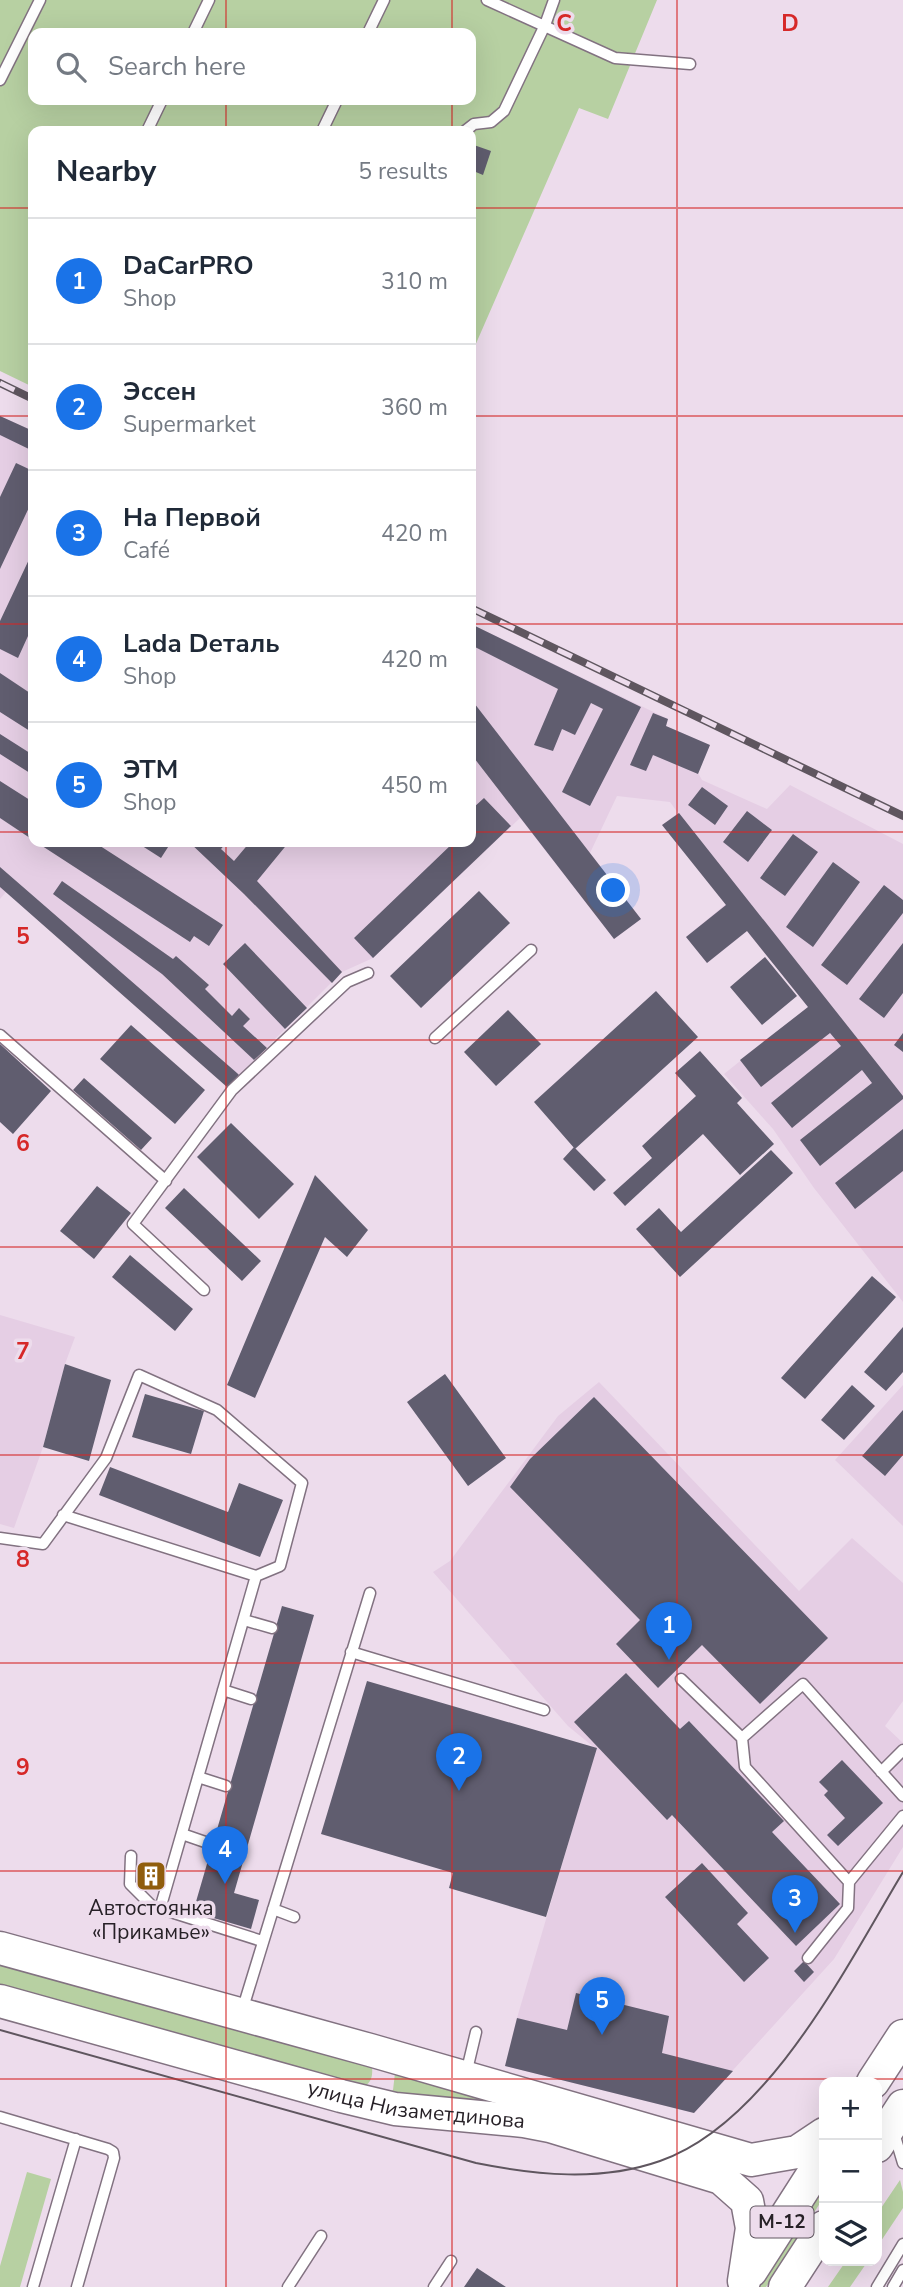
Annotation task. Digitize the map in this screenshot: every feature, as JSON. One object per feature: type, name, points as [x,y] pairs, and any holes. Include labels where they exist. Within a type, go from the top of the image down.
[{"type":"main road","name":"улица Низаметдинова","points":[[0,1948],[370,2050],[751,2160],[797,2152],[819,2137]]},
{"type":"main road","name":"улица Низаметдинова","points":[[0,2001],[341,2096],[395,2109],[524,2121],[550,2126],[722,2178],[747,2200],[752,2228],[742,2284]]},
{"type":"main road","points":[[876,2077],[903,2036]]},
{"type":"main road","points":[[341,2096],[362,2096],[376,2090],[382,2080],[382,2066],[370,2050]]},
{"type":"main road","name":"М-12","points":[[742,2284],[819,2165]]},
{"type":"main road","name":"М-12","points":[[785,2287],[819,2235]]},
{"type":"lane","points":[[0,80],[40,0]]},
{"type":"lane","points":[[195,28],[209,0]]},
{"type":"lane","points":[[370,28],[384,0]]},
{"type":"lane","points":[[487,0],[615,58],[690,64]]},
{"type":"lane","points":[[471,126],[491,122],[504,111],[554,0]]},
{"type":"lane","points":[[149,126],[160,105]]},
{"type":"lane","points":[[324,126],[335,105]]},
{"type":"lane","points":[[435,1038],[531,950]]},
{"type":"lane","points":[[204,1290],[133,1224],[232,1090],[347,982],[368,973]]},
{"type":"lane","points":[[0,1035],[166,1181]]},
{"type":"lane","points":[[0,1538],[43,1544],[63,1516],[106,1458],[139,1374],[216,1410],[302,1483],[280,1566],[256,1576],[63,1516]]},
{"type":"lane","points":[[160,1909],[256,1576]]},
{"type":"lane","points":[[240,2015],[370,1593]]},
{"type":"lane","points":[[244,1620],[272,1628]]},
{"type":"lane","points":[[352,1652],[544,1710]]},
{"type":"lane","points":[[681,1679],[742,1738],[745,1767],[849,1882]]},
{"type":"lane","points":[[742,1738],[803,1684],[903,1796]]},
{"type":"lane","points":[[223,1690],[251,1699]]},
{"type":"lane","points":[[881,1772],[903,1750]]},
{"type":"lane","points":[[198,1777],[226,1786]]},
{"type":"lane","points":[[808,1958],[848,1908],[849,1882],[903,1816]]},
{"type":"lane","points":[[182,1834],[208,1843]]},
{"type":"lane","points":[[131,1856],[130,1884],[152,1906],[262,1941]]},
{"type":"lane","points":[[272,1909],[294,1917]]},
{"type":"lane","points":[[465,2077],[476,2032]]},
{"type":"lane","points":[[0,2118],[108,2148],[113,2152],[114,2158],[77,2287]]},
{"type":"lane","points":[[890,2125],[903,2163]]},
{"type":"lane","points":[[33,2287],[76,2139]]},
{"type":"lane","points":[[288,2287],[321,2236]]},
{"type":"lane","points":[[877,2287],[903,2244]]},
{"type":"lane","points":[[435,2287],[451,2261]]},
{"type":"lane","points":[[893,2287],[903,2270]]},
{"type":"shaded area","points":[[0,416],[28,429],[28,847],[476,847],[476,626],[668,719],[666,726],[710,745],[698,773],[702,780],[767,809],[790,785],[903,844],[903,1302],[814,1188],[773,1129],[724,1074],[808,1007],[747,931],[707,963],[686,937],[726,904],[662,825],[678,813],[670,802],[617,796],[590,853],[641,919],[614,939],[520,818],[373,958],[342,972],[227,1087],[6,892],[0,899]]},
{"type":"shaded area","points":[[0,1315],[75,1337],[43,1447],[14,1528],[0,1524]]},
{"type":"shaded area","points":[[599,1382],[799,1591],[852,1538],[903,1583],[903,1701],[885,1726],[903,1743],[903,1847],[834,1959],[694,2113],[505,2066],[596,1749],[568,1726],[433,1572],[450,1561],[558,1416]]},
{"type":"shaded area","points":[[903,1385],[903,1526],[835,1460]]},
{"type":"green space","points":[[0,0],[657,0],[608,119],[579,108],[476,344],[476,126],[28,126],[28,385],[0,371]]},
{"type":"green space","points":[[0,1957],[372,2066],[372,2077],[367,2085],[360,2089],[0,1989]]},
{"type":"green space","points":[[395,2073],[676,2148],[386,2096],[393,2090]]},
{"type":"green space","points":[[27,2172],[51,2179],[20,2287],[0,2287],[0,2266]]},
{"type":"green space","points":[[900,2180],[903,2208],[882,2240],[882,2207]]},
{"type":"green space","points":[[819,2188],[819,2205],[766,2287],[755,2287]]},
{"type":"green space","points":[[843,2266],[865,2266],[850,2287],[828,2287]]},
{"type":"building","points":[[476,146],[491,151],[483,175],[476,172]]},
{"type":"building","points":[[0,416],[28,429],[28,449],[0,435]]},
{"type":"building","points":[[16,463],[28,469],[28,510],[0,569],[0,497]]},
{"type":"building","points":[[28,562],[28,636],[18,658],[0,649],[0,621]]},
{"type":"building","points":[[476,626],[641,707],[590,806],[562,792],[603,709],[591,703],[575,735],[562,729],[553,751],[534,745],[558,689],[476,648]]},
{"type":"building","points":[[0,673],[28,692],[28,730],[0,712]]},
{"type":"building","points":[[476,705],[641,919],[614,939],[476,760]]},
{"type":"building","points":[[653,713],[668,719],[666,726],[710,745],[698,774],[653,755],[646,771],[630,765]]},
{"type":"building","points":[[0,734],[28,752],[28,772],[0,754]]},
{"type":"building","points":[[0,781],[28,799],[28,837],[0,818]]},
{"type":"building","points":[[702,787],[728,806],[715,825],[688,805]]},
{"type":"building","points":[[484,798],[511,826],[373,958],[354,938],[449,847],[476,847],[476,805]]},
{"type":"building","points":[[747,811],[772,830],[748,862],[723,842]]},
{"type":"building","points":[[679,813],[903,1096],[903,1099],[820,1166],[800,1140],[872,1083],[862,1070],[792,1128],[771,1103],[841,1046],[830,1033],[761,1087],[740,1060],[808,1007],[747,931],[707,963],[686,937],[726,905],[662,825]]},
{"type":"building","points":[[793,834],[818,852],[785,896],[760,878]]},
{"type":"building","points":[[44,847],[102,847],[223,925],[209,946],[194,936],[190,942]]},
{"type":"building","points":[[144,847],[168,847],[161,858]]},
{"type":"building","points":[[194,847],[223,847],[221,849],[234,861],[246,847],[285,847],[257,881],[342,972],[332,983]]},
{"type":"building","points":[[833,862],[860,882],[813,947],[786,927]]},
{"type":"building","points":[[0,867],[239,1075],[227,1087],[0,887]]},
{"type":"building","points":[[62,881],[173,959],[176,956],[209,985],[205,989],[232,1016],[239,1008],[250,1019],[243,1026],[267,1048],[254,1060],[162,974],[53,894]]},
{"type":"building","points":[[884,885],[903,900],[903,913],[847,985],[821,965]]},
{"type":"building","points":[[479,891],[510,923],[421,1008],[390,976]]},
{"type":"building","points":[[245,943],[307,1008],[285,1029],[223,964]]},
{"type":"building","points":[[903,943],[903,993],[884,1018],[859,999]]},
{"type":"building","points":[[765,957],[797,996],[762,1025],[730,987]]},
{"type":"building","points":[[656,991],[698,1037],[575,1149],[534,1102]]},
{"type":"building","points":[[508,1010],[541,1044],[496,1086],[464,1052]]},
{"type":"building","points":[[131,1025],[205,1090],[175,1124],[100,1059]]},
{"type":"building","points":[[903,1033],[903,1052],[894,1045]]},
{"type":"building","points":[[0,1044],[51,1091],[13,1134],[0,1122]]},
{"type":"building","points":[[700,1051],[742,1098],[737,1103],[774,1144],[740,1175],[703,1134],[625,1206],[613,1193],[652,1158],[642,1146],[696,1096],[675,1073]]},
{"type":"building","points":[[84,1078],[152,1138],[141,1150],[73,1090]]},
{"type":"building","points":[[231,1123],[294,1184],[259,1219],[197,1157]]},
{"type":"building","points":[[903,1129],[903,1171],[855,1209],[835,1183]]},
{"type":"building","points":[[574,1147],[606,1180],[594,1191],[563,1159]]},
{"type":"building","points":[[771,1150],[793,1173],[680,1277],[636,1229],[659,1208],[681,1232]]},
{"type":"building","points":[[315,1175],[368,1230],[347,1257],[325,1237],[255,1398],[227,1385]]},
{"type":"building","points":[[97,1186],[131,1213],[94,1259],[60,1231]]},
{"type":"building","points":[[184,1188],[261,1261],[242,1281],[165,1208]]},
{"type":"building","points":[[130,1255],[193,1309],[175,1331],[112,1277]]},
{"type":"building","points":[[872,1276],[896,1297],[805,1399],[781,1378]]},
{"type":"building","points":[[903,1327],[903,1372],[886,1391],[864,1372]]},
{"type":"building","points":[[65,1364],[111,1380],[89,1461],[43,1447]]},
{"type":"building","points":[[445,1374],[506,1458],[468,1486],[407,1402]]},
{"type":"building","points":[[852,1385],[875,1406],[844,1440],[821,1420]]},
{"type":"building","points":[[145,1394],[204,1411],[191,1454],[132,1437]]},
{"type":"building","points":[[594,1397],[828,1638],[760,1704],[702,1645],[658,1688],[616,1644],[640,1620],[510,1487],[530,1459]]},
{"type":"building","points":[[903,1410],[903,1455],[885,1476],[862,1456]]},
{"type":"building","points":[[110,1467],[228,1512],[239,1483],[283,1500],[260,1557],[99,1495]]},
{"type":"building","points":[[282,1606],[314,1615],[234,1893],[259,1900],[251,1929],[193,1912]]},
{"type":"building","points":[[626,1673],[680,1729],[689,1721],[784,1821],[772,1832],[840,1904],[796,1946],[672,1815],[667,1820],[574,1722]]},
{"type":"building","points":[[367,1681],[597,1748],[546,1917],[449,1888],[453,1873],[321,1834]]},
{"type":"building","points":[[842,1760],[883,1803],[838,1846],[827,1835],[845,1818],[824,1795],[828,1791],[819,1782]]},
{"type":"building","points":[[702,1863],[748,1913],[737,1924],[769,1958],[744,1982],[665,1897]]},
{"type":"building","name":"Автостоянка «Прикамье»","points":[[143,1870],[163,1874],[156,1881],[145,1883],[140,1880]]},
{"type":"building","points":[[804,1961],[814,1972],[804,1982],[794,1971]]},
{"type":"building","points":[[576,1993],[669,2016],[662,2053],[733,2071],[694,2113],[505,2066],[517,2018],[567,2030]]},
{"type":"building","points":[[477,2268],[506,2287],[464,2287]]},
{"type":"tram line","points":[[0,2030],[476,2163],[522,2171],[568,2174],[637,2168],[660,2161],[699,2141],[736,2113],[770,2077],[830,1994],[903,1872]]},
{"type":"railway","points":[[0,383],[28,397]]},
{"type":"railway","points":[[476,610],[903,816]]},
{"type":"place","name":"DaCarPRO","points":[[669,1660]]},
{"type":"place","name":"Эссен","points":[[459,1791]]},
{"type":"place","name":"Автостоянка «Прикамье»","points":[[151,1876]]},
{"type":"place","name":"Lada Dеталь","points":[[225,1884]]},
{"type":"place","name":"На Первой","points":[[795,1933]]},
{"type":"place","name":"ЭТМ","points":[[602,2035]]}]
